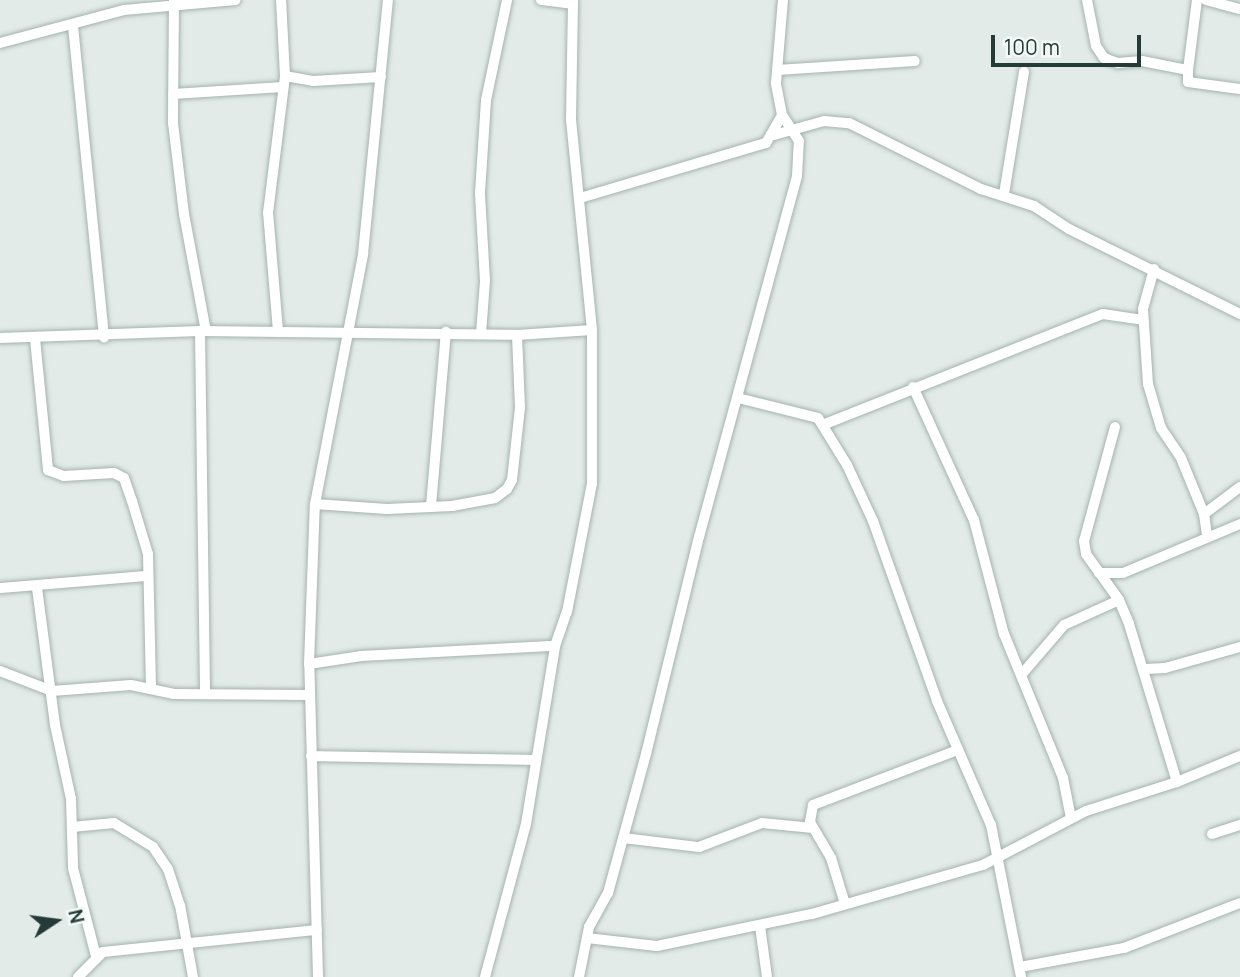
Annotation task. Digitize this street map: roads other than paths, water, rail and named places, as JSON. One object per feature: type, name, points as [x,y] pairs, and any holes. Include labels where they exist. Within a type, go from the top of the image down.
[{"type":"street","points":[[0,43],[73,26],[117,12],[174,2],[236,0]]},
{"type":"street","points":[[278,331],[268,213],[284,81],[281,0]]},
{"type":"street","points":[[318,977],[309,695],[315,504],[344,333],[363,254],[388,0]]},
{"type":"street","points":[[481,334],[485,281],[480,193],[486,100],[507,0]]},
{"type":"street","points":[[485,977],[526,824],[555,646],[567,612],[592,483],[592,330],[571,118],[573,2],[541,0]]},
{"type":"street","points":[[579,977],[587,938],[608,893],[623,838],[797,176],[800,153],[794,133],[782,115],[777,70],[783,0]]},
{"type":"street","points":[[1087,0],[1096,46],[1104,58],[1118,63],[1142,61],[1188,69]]},
{"type":"street","points":[[1197,0],[1188,82],[1240,89]]},
{"type":"street","points":[[1206,0],[1240,9]]},
{"type":"street","points":[[174,2],[173,94],[184,214],[203,331],[205,694]]},
{"type":"street","points":[[73,26],[104,337]]},
{"type":"street","points":[[777,70],[915,61]]},
{"type":"street","points":[[1004,194],[1024,72]]},
{"type":"street","points":[[173,94],[284,81],[381,77]]},
{"type":"street","points":[[580,198],[656,172],[737,154],[766,143],[774,135],[782,115]]},
{"type":"street","points":[[774,135],[794,133],[824,121],[849,123],[981,189],[1004,194],[1240,313]]},
{"type":"street","points":[[1154,269],[1143,320],[1153,408],[1204,513],[1207,535]]},
{"type":"street","points":[[738,398],[825,424],[1103,314],[1143,320]]},
{"type":"street","points":[[0,338],[104,337],[203,331],[517,335],[592,330]]},
{"type":"street","points":[[431,506],[446,332]]},
{"type":"street","points":[[315,504],[387,509],[495,498],[512,480],[520,407],[517,335]]},
{"type":"street","points":[[35,339],[48,470],[64,476],[114,473],[124,478],[148,554],[151,687]]},
{"type":"street","points":[[913,387],[974,520],[1004,634],[1063,778],[1071,818]]},
{"type":"street","points":[[825,424],[873,521],[958,750],[991,825],[1020,972],[1124,948],[1240,903]]},
{"type":"street","points":[[1115,427],[1084,541],[1086,554],[1116,596],[1145,669],[1177,782]]},
{"type":"street","points":[[1204,513],[1240,487]]},
{"type":"street","points":[[1099,573],[1117,575],[1179,551],[1207,535],[1240,524]]},
{"type":"street","points":[[1116,596],[1117,575]]},
{"type":"street","points":[[0,588],[37,588],[147,576]]},
{"type":"street","points":[[37,588],[72,827],[73,868],[96,956]]},
{"type":"street","points":[[1021,674],[1064,625],[1116,596]]},
{"type":"street","points":[[309,664],[361,656],[555,646]]},
{"type":"street","points":[[1145,669],[1165,668],[1240,647]]},
{"type":"street","points":[[1151,690],[1165,668]]},
{"type":"street","points":[[0,671],[52,691],[151,687],[174,694],[309,695]]},
{"type":"street","points":[[845,904],[831,858],[813,828],[809,812],[813,805],[958,750]]},
{"type":"street","points":[[587,938],[657,946],[760,926],[845,904],[983,865],[996,855],[1071,818],[1177,782],[1240,756]]},
{"type":"street","points":[[311,757],[535,760]]},
{"type":"street","points":[[72,827],[114,823],[153,847],[168,869],[190,946],[193,977]]},
{"type":"street","points":[[623,838],[699,847],[762,823],[813,828]]},
{"type":"street","points":[[1212,834],[1240,825]]},
{"type":"street","points":[[760,926],[767,977]]},
{"type":"street","points":[[78,977],[96,956],[120,949],[190,946],[317,930]]}]
